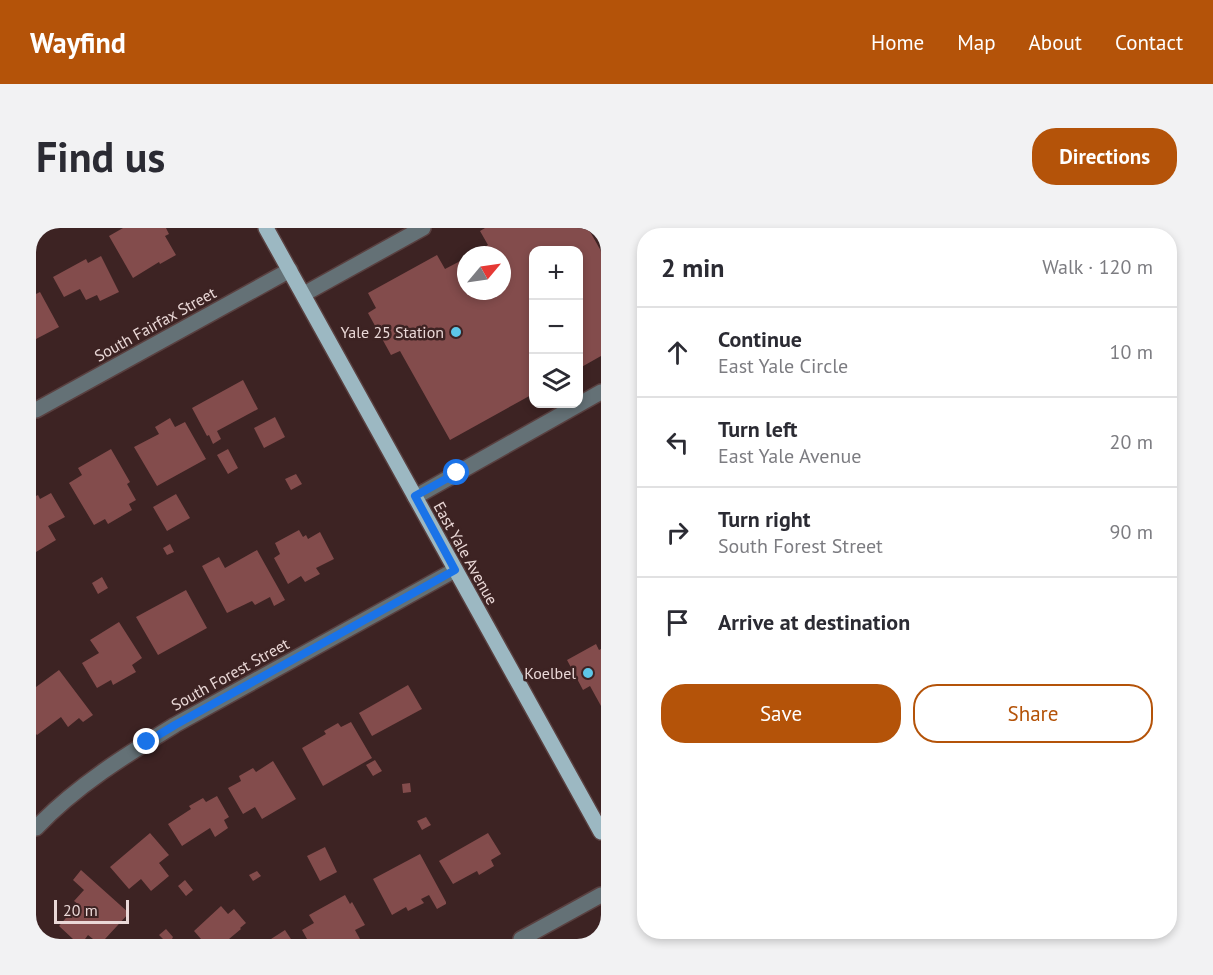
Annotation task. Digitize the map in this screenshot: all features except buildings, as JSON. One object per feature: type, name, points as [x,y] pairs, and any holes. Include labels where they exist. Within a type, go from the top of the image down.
[{"type":"main road","name":"East Yale Avenue","points":[[266,228],[601,830]]},
{"type":"street","points":[[304,294],[423,228]]},
{"type":"street","name":"South Fairfax Street","points":[[36,410],[290,270]]},
{"type":"street","points":[[415,496],[601,392]]},
{"type":"street","name":"South Forest Street","points":[[36,828],[98,774],[147,742],[455,570]]},
{"type":"street","points":[[522,939],[601,895]]},
{"type":"place","name":"Yale 25 Station","points":[[456,332]]},
{"type":"place","name":"Koelbel","points":[[588,673]]},
{"type":"route","points":[[147,742],[455,570],[415,496],[457,473]]}]
